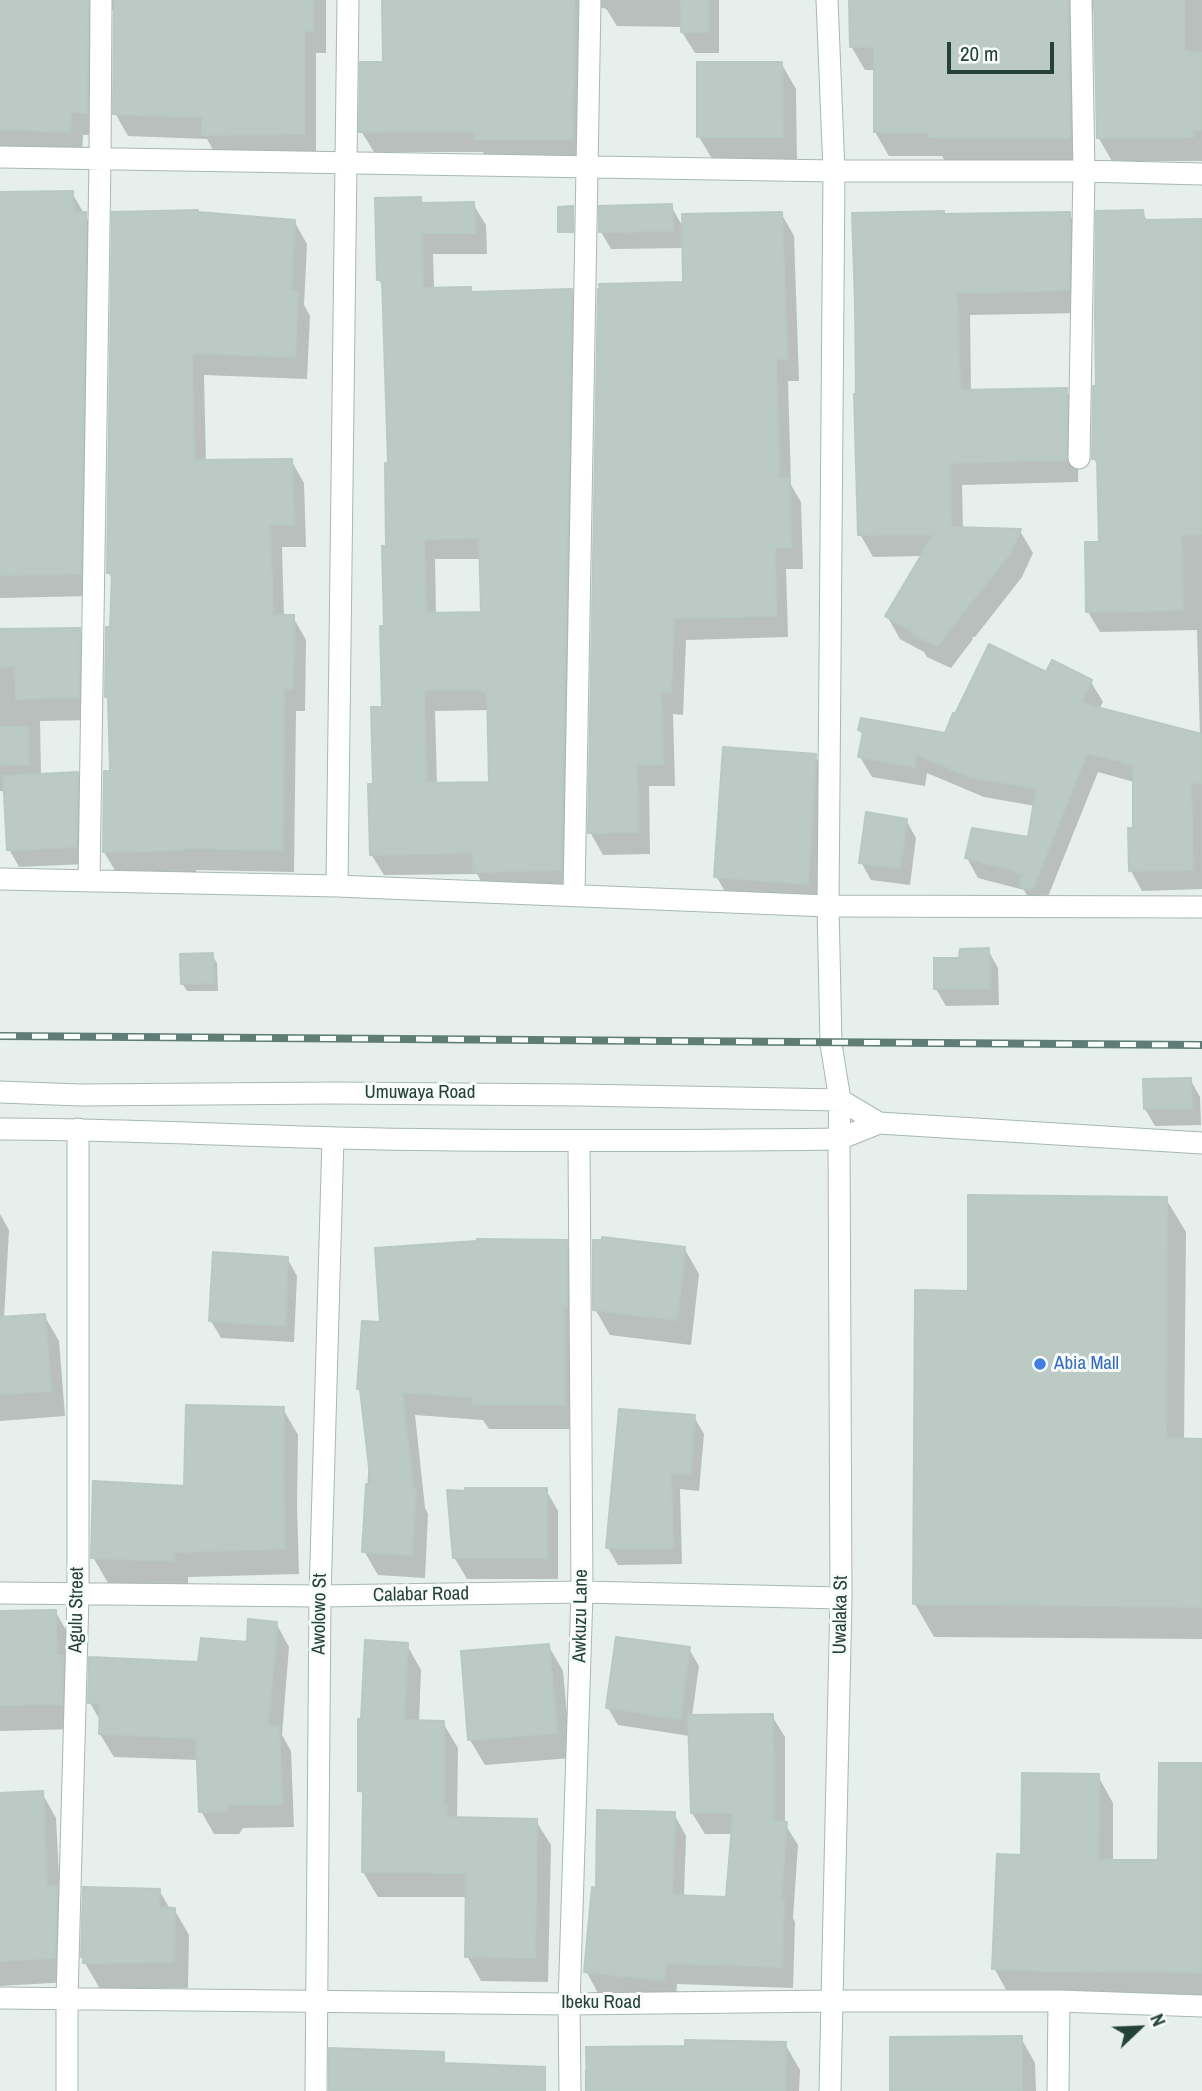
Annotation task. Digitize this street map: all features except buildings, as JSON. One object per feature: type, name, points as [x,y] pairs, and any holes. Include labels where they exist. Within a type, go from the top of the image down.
[{"type":"street","points":[[89,880],[101,0]]},
{"type":"street","points":[[337,886],[348,0]]},
{"type":"street","points":[[574,895],[590,0]]},
{"type":"street","name":"Uwalaka St","points":[[827,0],[834,171],[828,906],[831,1044],[839,1100],[841,1598],[830,2091]]},
{"type":"street","points":[[1079,458],[1084,171],[1081,0]]},
{"type":"street","points":[[0,157],[834,171],[1202,174]]},
{"type":"street","points":[[0,879],[337,886],[828,906],[1202,907]]},
{"type":"street","name":"Umuwaya Road","points":[[0,1092],[80,1095],[565,1094],[839,1100]]},
{"type":"street","points":[[839,1100],[879,1123]]},
{"type":"street","points":[[0,1129],[579,1142],[839,1139],[879,1123],[1202,1143]]},
{"type":"street","name":"Agulu Street","points":[[67,2091],[78,1595],[78,1129]]},
{"type":"street","name":"Awolowo St","points":[[316,2091],[320,1597],[333,1138]]},
{"type":"street","name":"Awkuzu Lane","points":[[570,2091],[569,2004],[582,1592],[579,1142]]},
{"type":"street","name":"Calabar Road","points":[[0,1593],[320,1597],[582,1592],[841,1598]]},
{"type":"street","name":"Ibeku Road","points":[[0,1998],[569,2004],[1059,2001],[1202,2006]]},
{"type":"street","points":[[1058,2091],[1059,2001]]},
{"type":"railway","points":[[0,1036],[1202,1045]]},
{"type":"place","name":"Abia Mall","points":[[1040,1364]]}]
